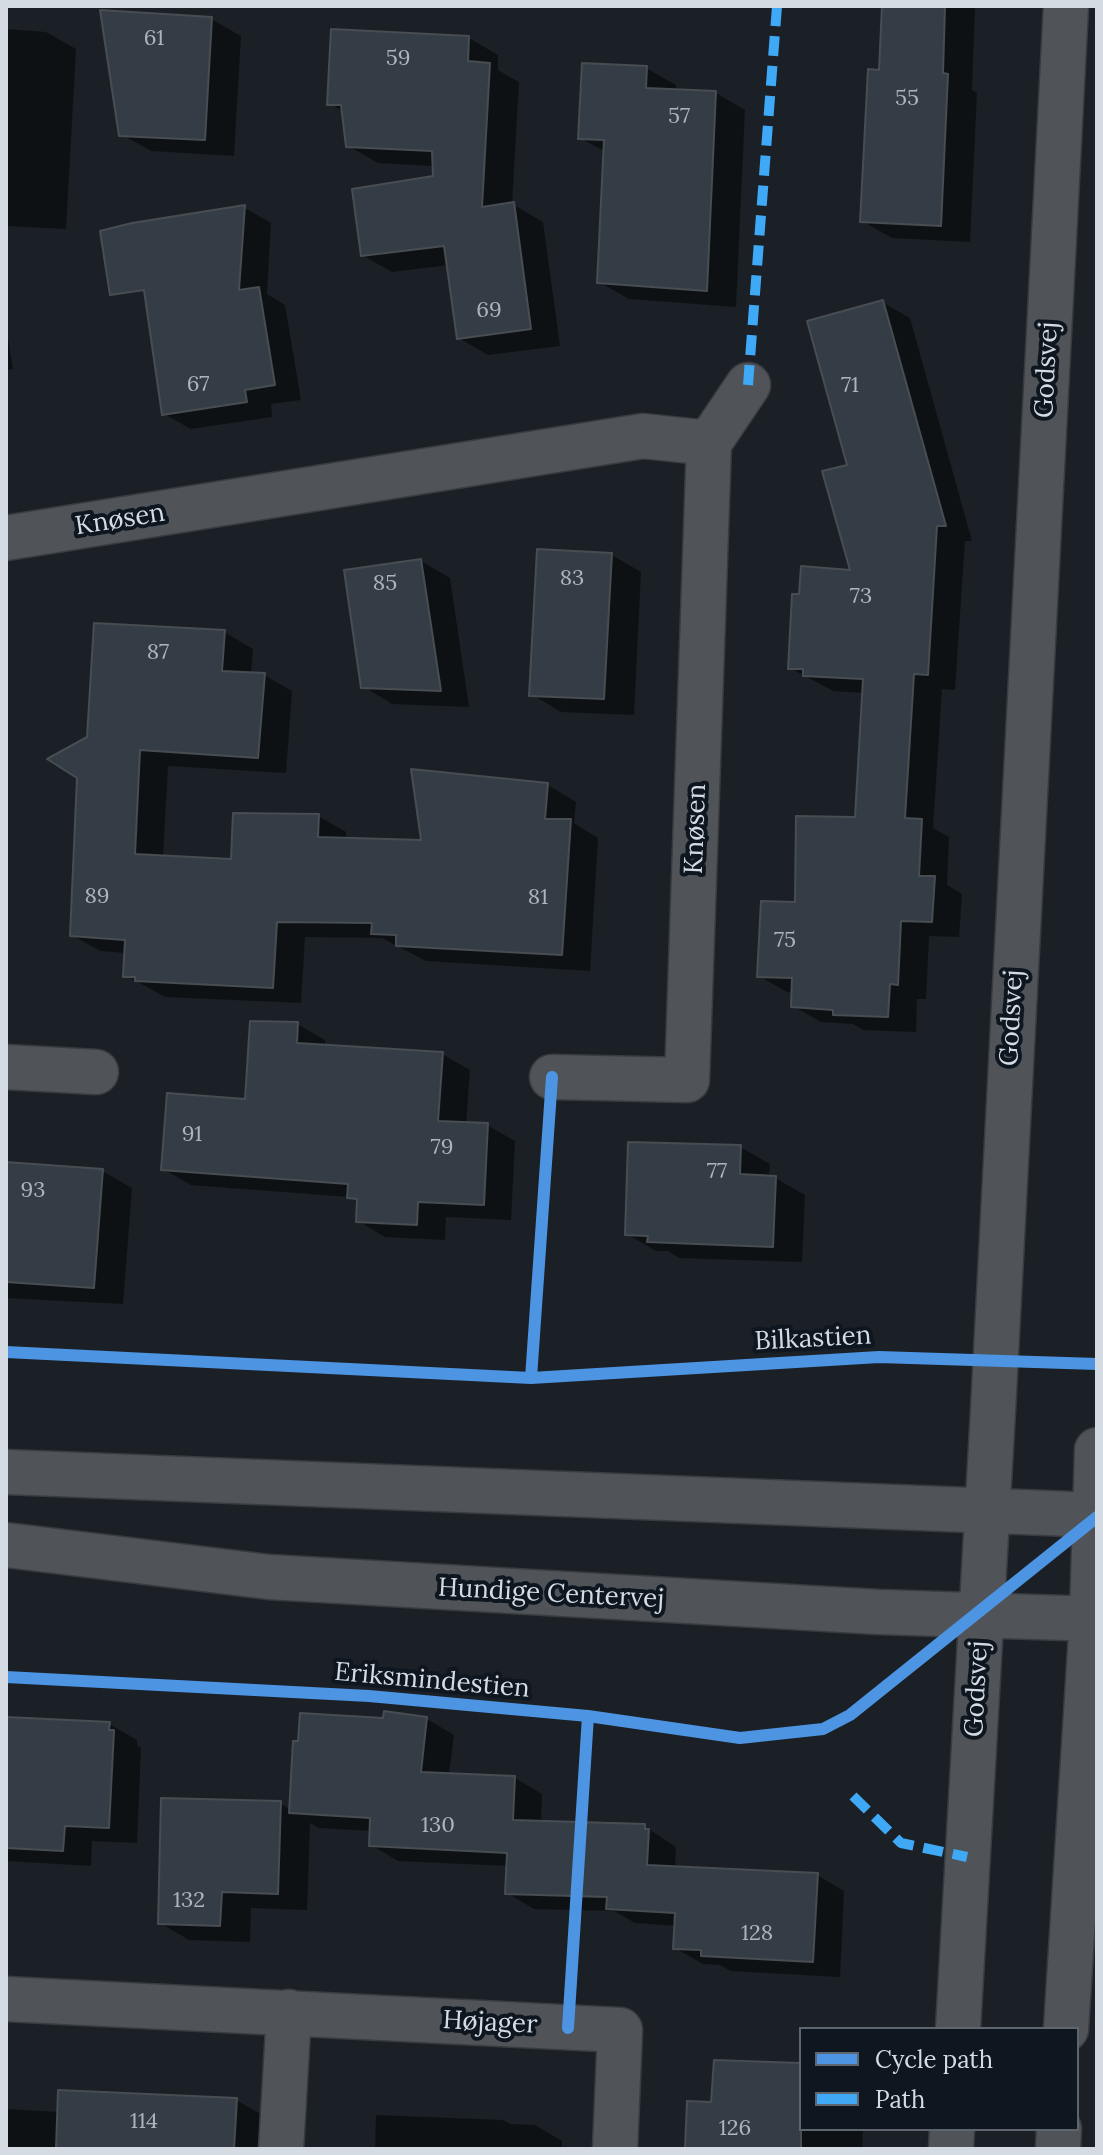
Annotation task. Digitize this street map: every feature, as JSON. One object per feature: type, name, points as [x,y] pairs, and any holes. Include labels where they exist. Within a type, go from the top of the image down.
[{"type":"street","name":"Godsvej","points":[[958,2027],[1066,6]]},
{"type":"street","points":[[709,443],[748,385]]},
{"type":"street","name":"Knøsen","points":[[6,538],[643,436],[709,443],[687,1080],[552,1077]]},
{"type":"street","points":[[6,1067],[96,1072]]},
{"type":"street","points":[[1066,2027],[1094,1619],[1097,1450]]},
{"type":"street","points":[[6,1472],[1096,1515]]},
{"type":"street","name":"Hundige Centervej","points":[[6,1545],[269,1577],[981,1616],[1094,1619]]},
{"type":"street","name":"Højager","points":[[6,1999],[620,2030],[615,2149]]},
{"type":"street","points":[[281,2149],[289,2012]]},
{"type":"building","points":[[882,6],[945,6],[943,73],[948,74],[941,226],[860,222],[868,69],[879,70]]},
{"type":"building","points":[[100,10],[212,17],[205,140],[119,136]]},
{"type":"building","points":[[331,29],[469,36],[468,61],[490,63],[482,207],[514,202],[531,329],[457,339],[444,246],[361,256],[352,189],[433,176],[432,151],[346,147],[341,105],[327,105]]},
{"type":"building","points":[[582,63],[647,66],[646,88],[716,91],[707,291],[597,283],[604,140],[578,139]]},
{"type":"building","points":[[245,205],[239,290],[259,287],[275,385],[245,390],[247,402],[162,415],[144,290],[110,295],[100,231]]},
{"type":"building","points":[[883,300],[946,526],[937,526],[928,675],[914,674],[905,818],[922,819],[919,876],[935,876],[932,922],[901,921],[898,985],[890,984],[888,1017],[833,1015],[833,1010],[791,1007],[792,978],[757,977],[761,901],[795,902],[796,816],[855,817],[863,679],[803,676],[803,669],[788,669],[792,594],[799,594],[801,566],[850,570],[822,471],[847,465],[807,321]]},
{"type":"building","points":[[537,549],[612,553],[604,699],[529,696]]},
{"type":"building","points":[[421,559],[441,691],[361,688],[344,570]]},
{"type":"building","points":[[94,623],[225,630],[222,671],[265,673],[258,758],[140,750],[135,854],[231,859],[233,813],[319,814],[318,837],[421,840],[411,769],[548,783],[545,819],[571,819],[562,955],[396,946],[396,935],[371,934],[372,923],[277,922],[273,988],[135,981],[135,977],[123,977],[125,940],[70,936],[77,778],[47,759],[87,737]]},
{"type":"building","points":[[250,1021],[298,1022],[297,1043],[443,1052],[438,1121],[488,1123],[484,1205],[418,1202],[417,1225],[356,1222],[357,1199],[347,1198],[348,1184],[161,1170],[167,1093],[245,1099]]},
{"type":"building","points":[[628,1142],[741,1145],[740,1174],[776,1176],[773,1247],[647,1242],[648,1236],[625,1235]]},
{"type":"building","points":[[6,1162],[103,1169],[94,1288],[6,1282]]},
{"type":"building","points":[[384,1711],[427,1717],[421,1772],[515,1776],[513,1820],[645,1824],[645,1829],[649,1829],[647,1865],[818,1873],[813,1962],[701,1956],[701,1950],[673,1949],[675,1913],[606,1909],[607,1897],[505,1894],[507,1853],[369,1846],[370,1818],[289,1813],[293,1741],[298,1741],[300,1713],[383,1718]]},
{"type":"building","points":[[6,1717],[110,1722],[109,1730],[114,1730],[109,1828],[65,1826],[63,1851],[6,1848]]},
{"type":"building","points":[[161,1798],[281,1801],[278,1894],[222,1892],[220,1926],[158,1924]]},
{"type":"building","points":[[714,2060],[799,2063],[801,2149],[685,2149],[687,2101],[711,2102]]},
{"type":"building","points":[[58,2090],[237,2098],[234,2149],[56,2149]]},
{"type":"marked path","points":[[748,385],[777,6]]},
{"type":"marked path","points":[[853,1796],[901,1843],[967,1857]]},
{"type":"cycle path","points":[[531,1378],[552,1077]]},
{"type":"cycle path","name":"Bilkastien","points":[[6,1352],[531,1378],[879,1357],[1097,1364]]},
{"type":"cycle path","name":"Eriksmindestien","points":[[6,1677],[369,1696],[588,1716],[740,1738],[823,1729],[850,1715],[1097,1517]]},
{"type":"cycle path","points":[[568,2028],[588,1716]]}]
